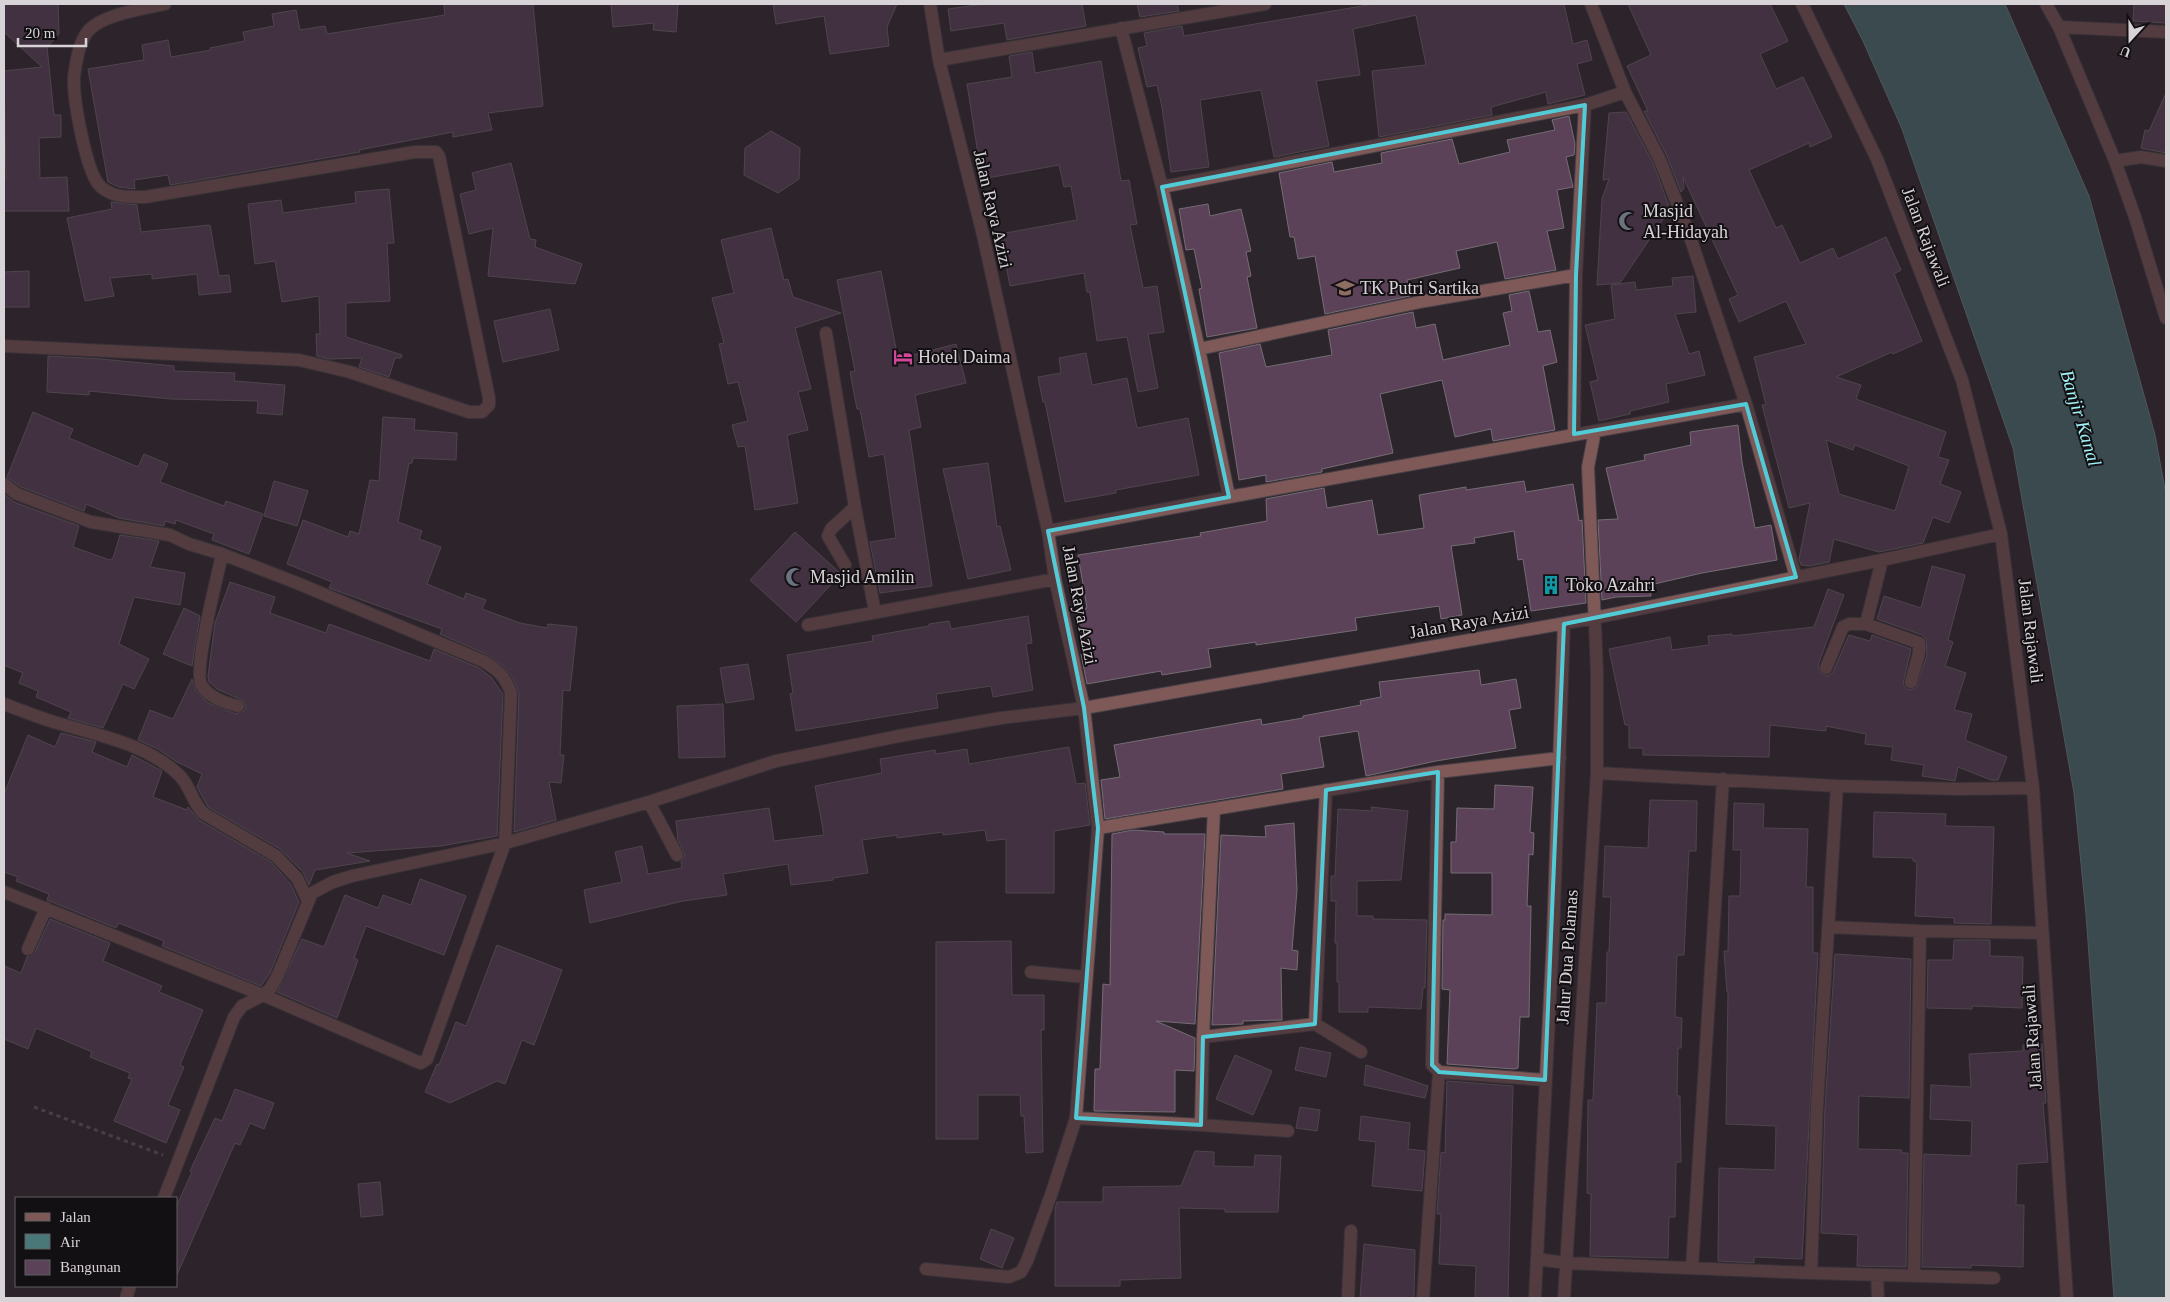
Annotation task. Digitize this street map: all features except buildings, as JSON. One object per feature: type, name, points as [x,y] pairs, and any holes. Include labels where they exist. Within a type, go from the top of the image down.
[{"type":"street","points":[[4,346],[300,360],[350,372],[469,412],[482,412],[487,409],[489,398],[439,156],[436,152],[415,152],[145,197],[123,197],[108,192],[99,186],[86,158],[76,101],[74,79],[82,42],[88,30],[106,19],[165,4]]},
{"type":"street","name":"Jalan Raya Azizi","points":[[930,4],[939,60],[983,236],[1048,531],[1055,579],[1084,708],[1564,624],[2001,534]]},
{"type":"street","points":[[939,60],[1265,4]]},
{"type":"street","points":[[1591,4],[1625,92],[1660,160],[1689,234],[1746,404],[1796,577]]},
{"type":"street","name":"Jalan Rajawali","points":[[1802,4],[1877,160],[1962,380],[2001,534],[2033,788],[2067,1298]]},
{"type":"street","points":[[2046,4],[2059,27],[2115,161],[2165,310]]},
{"type":"street","points":[[2059,27],[2166,32]]},
{"type":"street","points":[[1121,28],[1162,187],[1199,349],[1229,496]]},
{"type":"street","points":[[1162,187],[1585,105],[1625,92]]},
{"type":"street","points":[[1574,434],[1576,275],[1585,105]]},
{"type":"street","points":[[2115,161],[2141,157],[2166,161]]},
{"type":"street","points":[[1199,349],[1425,301],[1576,275]]},
{"type":"street","points":[[826,333],[855,507],[875,612]]},
{"type":"street","points":[[1048,531],[1229,496],[1746,404]]},
{"type":"street","name":"Jalur Dua Polamas","points":[[1564,1298],[1597,773],[1594,618],[1588,467],[1594,431]]},
{"type":"street","points":[[4,484],[17,494],[91,522],[170,536],[315,590],[483,662],[496,669],[507,682],[511,693],[505,843],[425,1062],[418,1062],[263,995],[4,892]]},
{"type":"street","points":[[845,565],[828,536],[832,529],[855,507]]},
{"type":"street","points":[[222,554],[198,676],[202,686],[209,694],[238,706]]},
{"type":"street","points":[[1866,624],[1882,560]]},
{"type":"street","points":[[808,625],[1055,579]]},
{"type":"street","name":"Jalur Dua Polamas","points":[[1534,1298],[1553,938],[1564,624]]},
{"type":"street","points":[[1826,668],[1843,627],[1849,624],[1866,624],[1919,643],[1919,653],[1911,682]]},
{"type":"street","points":[[4,704],[140,749],[170,766],[182,777],[195,806],[203,813],[276,856],[297,878],[308,901]]},
{"type":"street","points":[[164,1197],[237,1011],[242,1006],[263,995],[277,977],[308,901],[317,889],[352,876],[505,843],[650,802],[776,761],[918,732],[1001,718],[1084,708],[1098,828],[1085,977],[1076,1118],[1027,1262],[1021,1272],[1010,1277],[926,1269]]},
{"type":"street","points":[[1098,828],[1438,772],[1560,758]]},
{"type":"street","points":[[1438,772],[1430,1056],[1432,1065],[1439,1072],[1545,1080]]},
{"type":"street","points":[[1597,773],[1837,786],[1959,790],[2033,788]]},
{"type":"street","points":[[1692,1268],[1723,779]]},
{"type":"street","points":[[1811,1273],[1817,1107],[1837,786]]},
{"type":"street","points":[[1315,1024],[1326,790]]},
{"type":"street","points":[[650,802],[678,855]]},
{"type":"street","points":[[1201,1125],[1203,1037],[1214,809]]},
{"type":"street","points":[[28,949],[46,908]]},
{"type":"street","points":[[1828,927],[2043,933]]},
{"type":"street","points":[[1914,1276],[1920,931]]},
{"type":"street","points":[[1031,972],[1085,977]]},
{"type":"street","points":[[1203,1037],[1315,1024],[1361,1052]]},
{"type":"street","points":[[1423,1298],[1439,1072]]},
{"type":"street","points":[[1076,1118],[1288,1131]]},
{"type":"street","points":[[1348,1298],[1351,1231]]},
{"type":"street","points":[[1537,1259],[1566,1263],[1877,1276],[1994,1278]]},
{"type":"street","points":[[1877,1276],[1878,1298]]},
{"type":"path","points":[[34,1107],[178,1160]]},
{"type":"highlighted area","points":[[1585,105],[1576,275],[1574,434],[1746,404],[1796,577],[1564,624],[1545,1080],[1439,1072],[1432,1065],[1438,772],[1326,790],[1315,1024],[1203,1037],[1201,1125],[1076,1118],[1098,828],[1084,708],[1048,531],[1229,497],[1162,187]]},
{"type":"water","name":"Banjir Kanal","points":[[1844,4],[2005,4],[2089,196],[2155,435],[2166,495],[2166,1298],[2114,1298],[2086,914],[2074,793],[2013,448],[1902,129],[1863,41]]},
{"type":"place","name":"Masjid Al-Hidayah","points":[[1628,221]]},
{"type":"place","name":"TK Putri Sartika","points":[[1345,288]]},
{"type":"place","name":"Hotel Daima","points":[[903,357]]},
{"type":"place","name":"Masjid Amilin","points":[[795,577]]},
{"type":"place","name":"Toko Azahri","points":[[1551,585]]}]
